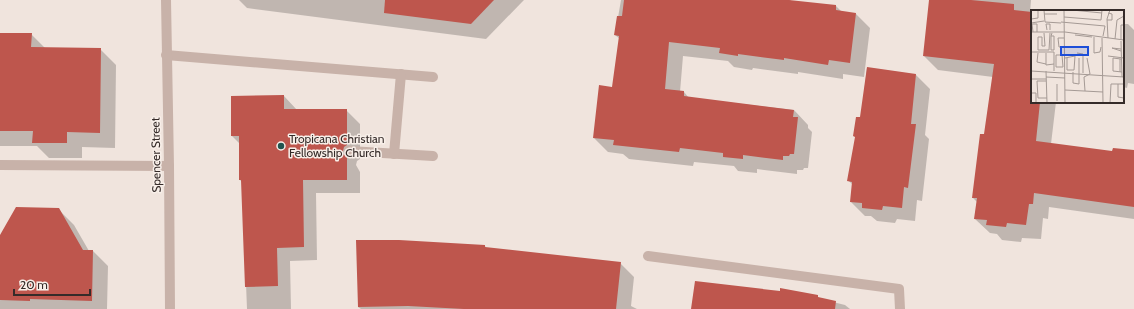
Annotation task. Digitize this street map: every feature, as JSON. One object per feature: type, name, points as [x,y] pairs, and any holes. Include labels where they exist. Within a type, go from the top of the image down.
[{"type":"street","name":"Spencer Street","points":[[166,0],[170,309]]},
{"type":"street","points":[[166,55],[433,77]]},
{"type":"street","points":[[394,154],[401,74]]},
{"type":"street","points":[[349,152],[433,156]]},
{"type":"street","points":[[0,165],[169,166]]},
{"type":"street","points":[[648,256],[899,289],[900,309]]},
{"type":"building","points":[[385,0],[494,0],[471,24],[384,13]]},
{"type":"building","points":[[624,0],[789,0],[836,5],[836,10],[856,13],[850,63],[829,60],[828,65],[784,58],[784,60],[738,54],[738,56],[719,53],[720,48],[669,42],[665,89],[684,91],[684,96],[794,110],[793,117],[798,117],[794,154],[783,156],[783,160],[743,155],[743,159],[723,157],[723,153],[680,148],[679,152],[613,145],[614,140],[593,138],[599,85],[612,87],[619,36],[614,35],[617,16],[622,16]]},
{"type":"building","points":[[929,0],[971,0],[1014,4],[1014,10],[1031,12],[1031,103],[1040,103],[1036,141],[1112,151],[1113,148],[1134,150],[1134,207],[1034,193],[1033,204],[1029,204],[1026,225],[1007,223],[1006,227],[986,225],[987,220],[974,219],[977,198],[972,198],[980,134],[984,134],[994,64],[923,56]]},
{"type":"building","points":[[0,33],[32,33],[31,47],[101,48],[100,133],[67,132],[67,143],[32,143],[33,131],[0,131]]},
{"type":"building","points":[[867,67],[916,74],[911,124],[916,124],[908,188],[904,187],[902,208],[883,206],[882,210],[862,208],[862,203],[850,202],[852,182],[847,181],[855,137],[853,136],[856,117],[860,117]]},
{"type":"building","points":[[284,95],[284,109],[347,109],[347,145],[344,147],[343,154],[347,157],[347,180],[303,180],[304,247],[277,248],[278,286],[245,287],[241,180],[239,180],[239,136],[231,136],[231,96]]},
{"type":"building","points":[[16,207],[59,208],[83,250],[93,250],[92,301],[30,299],[30,301],[0,300],[0,235]]},
{"type":"building","points":[[356,240],[399,240],[485,245],[485,247],[621,262],[616,309],[464,309],[408,306],[358,307]]},
{"type":"building","points":[[695,281],[780,291],[780,288],[818,295],[818,297],[836,301],[835,309],[691,309]]},
{"type":"place","name":"Tropicana Christian Fellowship Church","points":[[281,146]]}]
